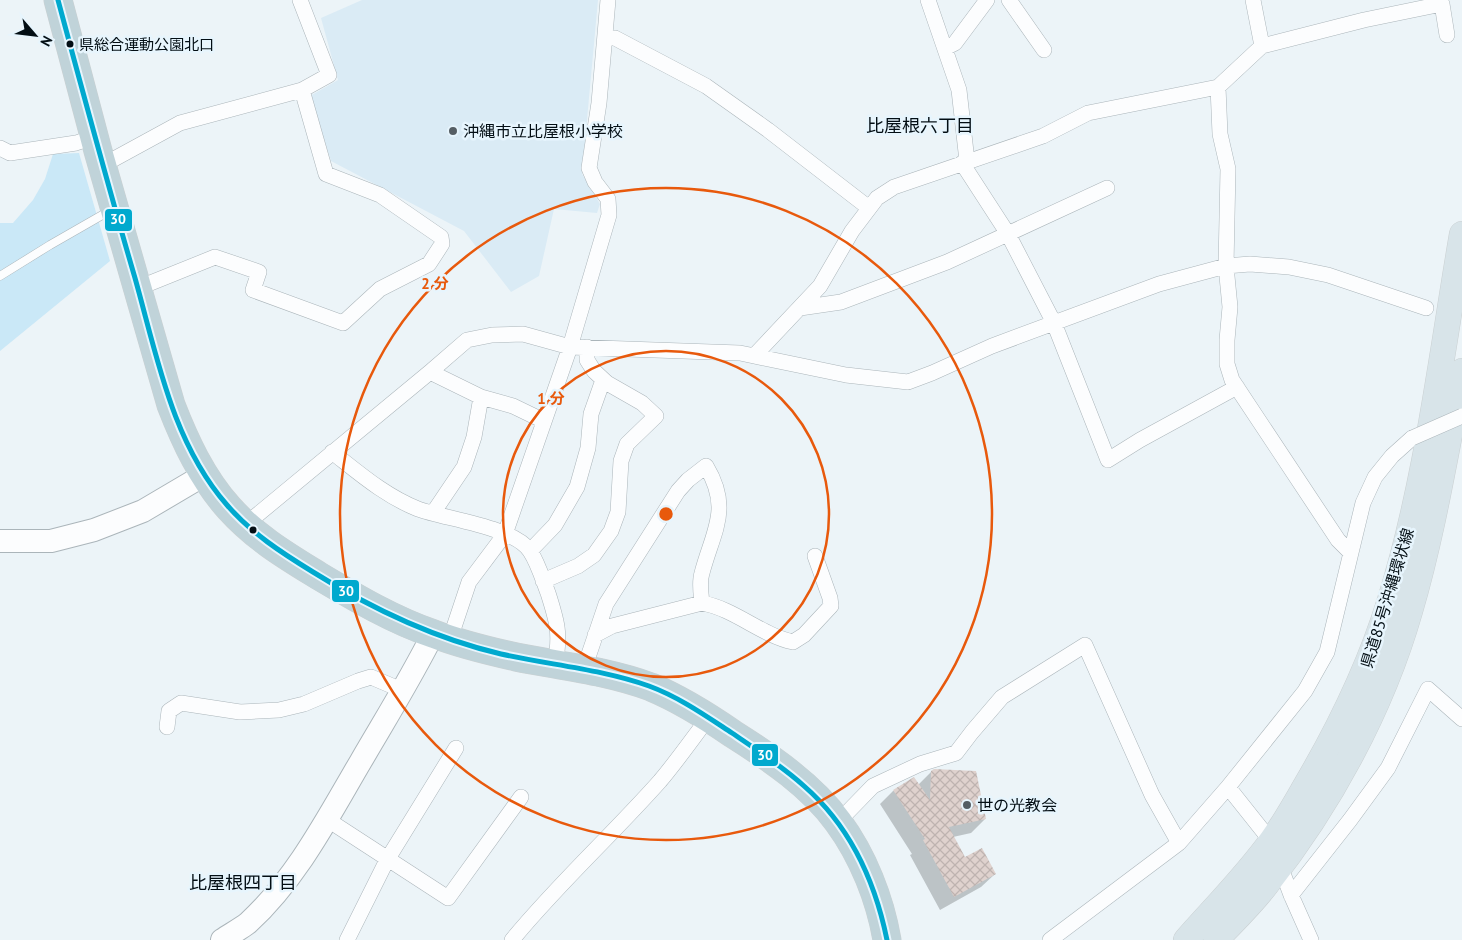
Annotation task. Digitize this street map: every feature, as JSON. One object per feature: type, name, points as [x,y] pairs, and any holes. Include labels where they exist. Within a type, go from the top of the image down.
[{"type":"highway","points":[[58,0],[94,137],[171,405],[180,428],[204,475],[228,506],[245,525],[267,544],[358,599],[392,617],[441,637],[516,657],[584,669],[649,687],[680,700],[709,718],[785,770],[817,799],[838,822],[861,862],[871,884],[878,903],[887,940]]},
{"type":"main road","name":"県道85号沖縄環状線","points":[[1186,940],[1249,869],[1271,841],[1327,750],[1366,670],[1390,600],[1411,522],[1425,456],[1462,234]]},
{"type":"main road","name":"県道85号沖縄環状線","points":[[1216,940],[1266,886],[1302,836],[1351,754],[1383,686],[1399,646],[1410,611],[1427,545],[1462,371]]},
{"type":"street","points":[[102,164],[180,123],[302,90],[329,75],[300,0]]},
{"type":"street","points":[[222,940],[247,923],[276,893],[299,864],[328,820],[404,691],[441,637],[469,582],[505,534],[570,347],[609,215],[608,199],[595,182],[589,168],[599,103],[608,0]]},
{"type":"street","points":[[928,0],[959,90],[965,162],[1008,234],[1054,323],[1108,460],[1140,440],[1237,387]]},
{"type":"street","points":[[945,48],[956,43],[987,0]]},
{"type":"street","points":[[1009,0],[1044,50]]},
{"type":"street","points":[[1253,0],[1262,46]]},
{"type":"street","points":[[754,356],[820,286],[852,231],[869,208],[877,198],[894,187],[1042,136],[1088,113],[1218,87],[1262,46],[1364,20],[1442,4],[1447,35]]},
{"type":"street","points":[[606,37],[615,38],[706,86],[768,130],[869,208]]},
{"type":"street","points":[[1218,87],[1220,134],[1228,169],[1226,266],[1230,307],[1227,364],[1232,380],[1338,540],[1350,552]]},
{"type":"street","points":[[138,288],[215,257],[259,272],[253,290],[343,323],[380,289],[429,264],[442,244],[441,237],[380,195],[326,174],[302,90]]},
{"type":"street","points":[[0,148],[10,153],[76,143],[94,137]]},
{"type":"street","points":[[800,308],[841,302],[947,262],[1107,188]]},
{"type":"street","points":[[245,525],[467,340],[492,335],[523,334],[570,347],[740,353],[846,375],[908,382],[992,346],[1158,284],[1226,266],[1250,264],[1289,267],[1328,275],[1426,308]]},
{"type":"street","points":[[543,581],[578,566],[594,555],[611,531],[618,512],[621,461],[627,444],[656,416],[642,403],[603,380],[587,360],[587,348]]},
{"type":"street","points":[[430,372],[481,397],[513,406],[544,421]]},
{"type":"street","points":[[530,551],[555,525],[577,487],[588,448],[591,414],[603,380]]},
{"type":"street","points":[[433,513],[464,467],[474,437],[481,397]]},
{"type":"street","points":[[1050,940],[1179,842],[1228,787],[1305,691],[1326,652],[1333,632],[1350,552],[1363,503],[1375,478],[1392,456],[1412,438],[1462,416]]},
{"type":"street","points":[[332,452],[390,496],[418,509],[505,534],[520,541],[530,551],[558,623],[558,649],[555,664]]},
{"type":"street","points":[[584,669],[606,604],[672,499],[688,480],[706,466],[715,480],[720,509],[715,537],[701,575],[702,603]]},
{"type":"street","points":[[0,542],[51,541],[94,530],[143,511],[204,475]]},
{"type":"street","points":[[595,635],[612,626],[702,603],[714,606],[784,640],[794,642],[804,635],[831,606],[815,556]]},
{"type":"street","points":[[838,822],[873,786],[920,764],[956,753],[1002,697],[1085,645],[1152,795],[1179,842]]},
{"type":"street","points":[[167,727],[169,711],[181,702],[240,712],[279,710],[304,704],[371,677],[404,691]]},
{"type":"street","points":[[1291,895],[1388,768],[1428,689],[1462,719]]},
{"type":"street","points":[[512,940],[542,904],[596,850],[661,780],[709,718]]},
{"type":"street","points":[[353,938],[387,860],[456,748]]},
{"type":"street","points":[[1228,787],[1271,841],[1291,895],[1311,940]]},
{"type":"street","points":[[328,820],[448,898],[520,798]]},
{"type":"lane","points":[[0,276],[114,208]]},
{"type":"shaded area","name":"沖縄市立比屋根小学校","points":[[362,0],[598,0],[582,174],[600,204],[597,213],[554,209],[539,276],[511,292],[464,231],[331,161],[310,96],[338,80],[321,18]]},
{"type":"shaded area","points":[[79,153],[110,261],[0,351],[0,223],[13,223],[33,200],[45,179],[53,154]]},
{"type":"building","points":[[934,769],[976,771],[986,819],[949,827],[965,857],[982,848],[996,874],[954,897],[923,840],[925,839],[893,790],[914,777],[930,800],[931,771]]},
{"type":"transit line","name":"30","points":[[58,0],[105,174],[169,397],[193,454],[208,480],[227,505],[246,525],[267,542],[335,585],[404,621],[451,640],[501,654],[613,675],[649,686],[682,701],[732,733],[796,779],[835,819],[868,876],[887,940]]},
{"type":"place","name":"県総合運動公園北口","points":[[70,44]]},
{"type":"place","name":"沖縄市立比屋根小学校","points":[[453,131]]},
{"type":"place","name":"世の光教会","points":[[967,805]]},
{"type":"district","name":"比屋根六丁目","points":[[920,125]]},
{"type":"district","name":"比屋根四丁目","points":[[243,882]]}]
